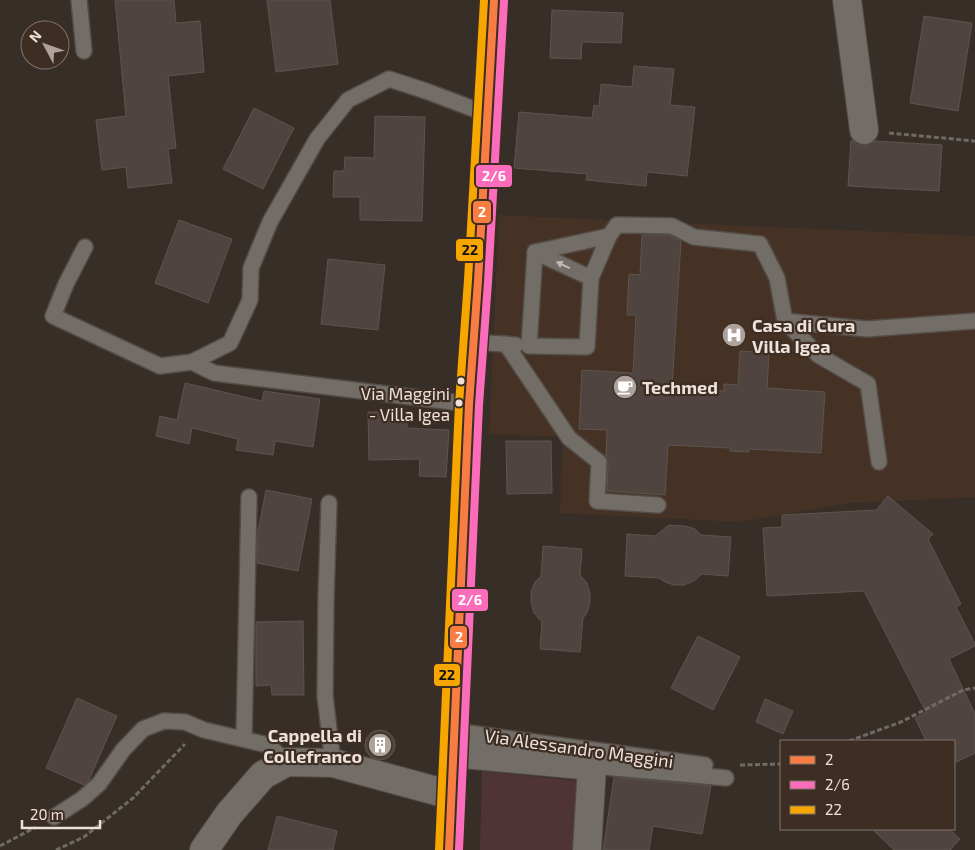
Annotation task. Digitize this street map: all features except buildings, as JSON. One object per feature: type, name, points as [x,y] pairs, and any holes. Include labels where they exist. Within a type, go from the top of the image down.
[{"type":"main road","points":[[449,850],[468,404],[478,281],[494,0]]},
{"type":"main road","points":[[847,0],[864,130]]},
{"type":"main road","name":"Via Alessandro Maggini","points":[[454,742],[592,766],[588,850]]},
{"type":"main road","points":[[204,850],[230,814],[263,775],[287,762],[333,763],[451,795]]},
{"type":"lane","points":[[79,0],[84,51]]},
{"type":"lane","points":[[85,247],[66,284],[54,316],[160,366],[192,362],[230,343],[250,300],[251,268],[270,222],[317,139],[348,100],[389,80],[426,91],[487,114]]},
{"type":"lane","points":[[473,342],[529,346],[587,347],[591,278],[609,236],[617,225],[672,226],[694,238],[760,244],[778,278],[784,321],[818,355],[868,384],[879,462]]},
{"type":"lane","points":[[535,252],[609,236]]},
{"type":"lane","points":[[535,252],[591,278]]},
{"type":"lane","points":[[529,346],[535,252]]},
{"type":"lane","points":[[784,321],[867,329],[975,322]]},
{"type":"lane","points":[[506,344],[569,438],[599,462],[597,501],[658,505]]},
{"type":"lane","points":[[192,362],[214,373],[468,404]]},
{"type":"lane","points":[[244,738],[249,497]]},
{"type":"lane","points":[[329,503],[325,696],[333,763]]},
{"type":"lane","points":[[54,817],[82,799],[99,784],[123,750],[143,729],[164,721],[185,722],[204,730],[268,745],[287,762]]},
{"type":"lane","name":"Via Alessandro Maggini","points":[[454,742],[705,766]]},
{"type":"lane","points":[[592,766],[726,778]]},
{"type":"path","points":[[864,130],[975,141]]},
{"type":"path","points":[[852,740],[901,722],[962,690],[975,688]]},
{"type":"path","points":[[56,850],[84,837],[134,798],[188,740],[204,730]]},
{"type":"path","points":[[0,846],[54,817]]},
{"type":"shaded area","name":"Casa di Cura Villa Igea","points":[[499,215],[975,236],[975,497],[851,503],[740,522],[560,513],[563,437],[489,434]]},
{"type":"shaded area","points":[[482,771],[578,781],[574,850],[480,850]]},
{"type":"transit line","name":"22","points":[[439,850],[459,404],[484,0]]},
{"type":"transit line","name":"2","points":[[449,850],[469,404],[494,0]]},
{"type":"transit line","name":"2/6","points":[[459,850],[479,405],[504,1]]},
{"type":"place","name":"Casa di Cura Villa Igea","points":[[734,335]]},
{"type":"place","name":"Techmed","points":[[625,387]]},
{"type":"place","name":"Via Maggini - Villa Igea","points":[[459,403]]},
{"type":"place","name":"Cappella di Collefranco","points":[[380,745]]}]
